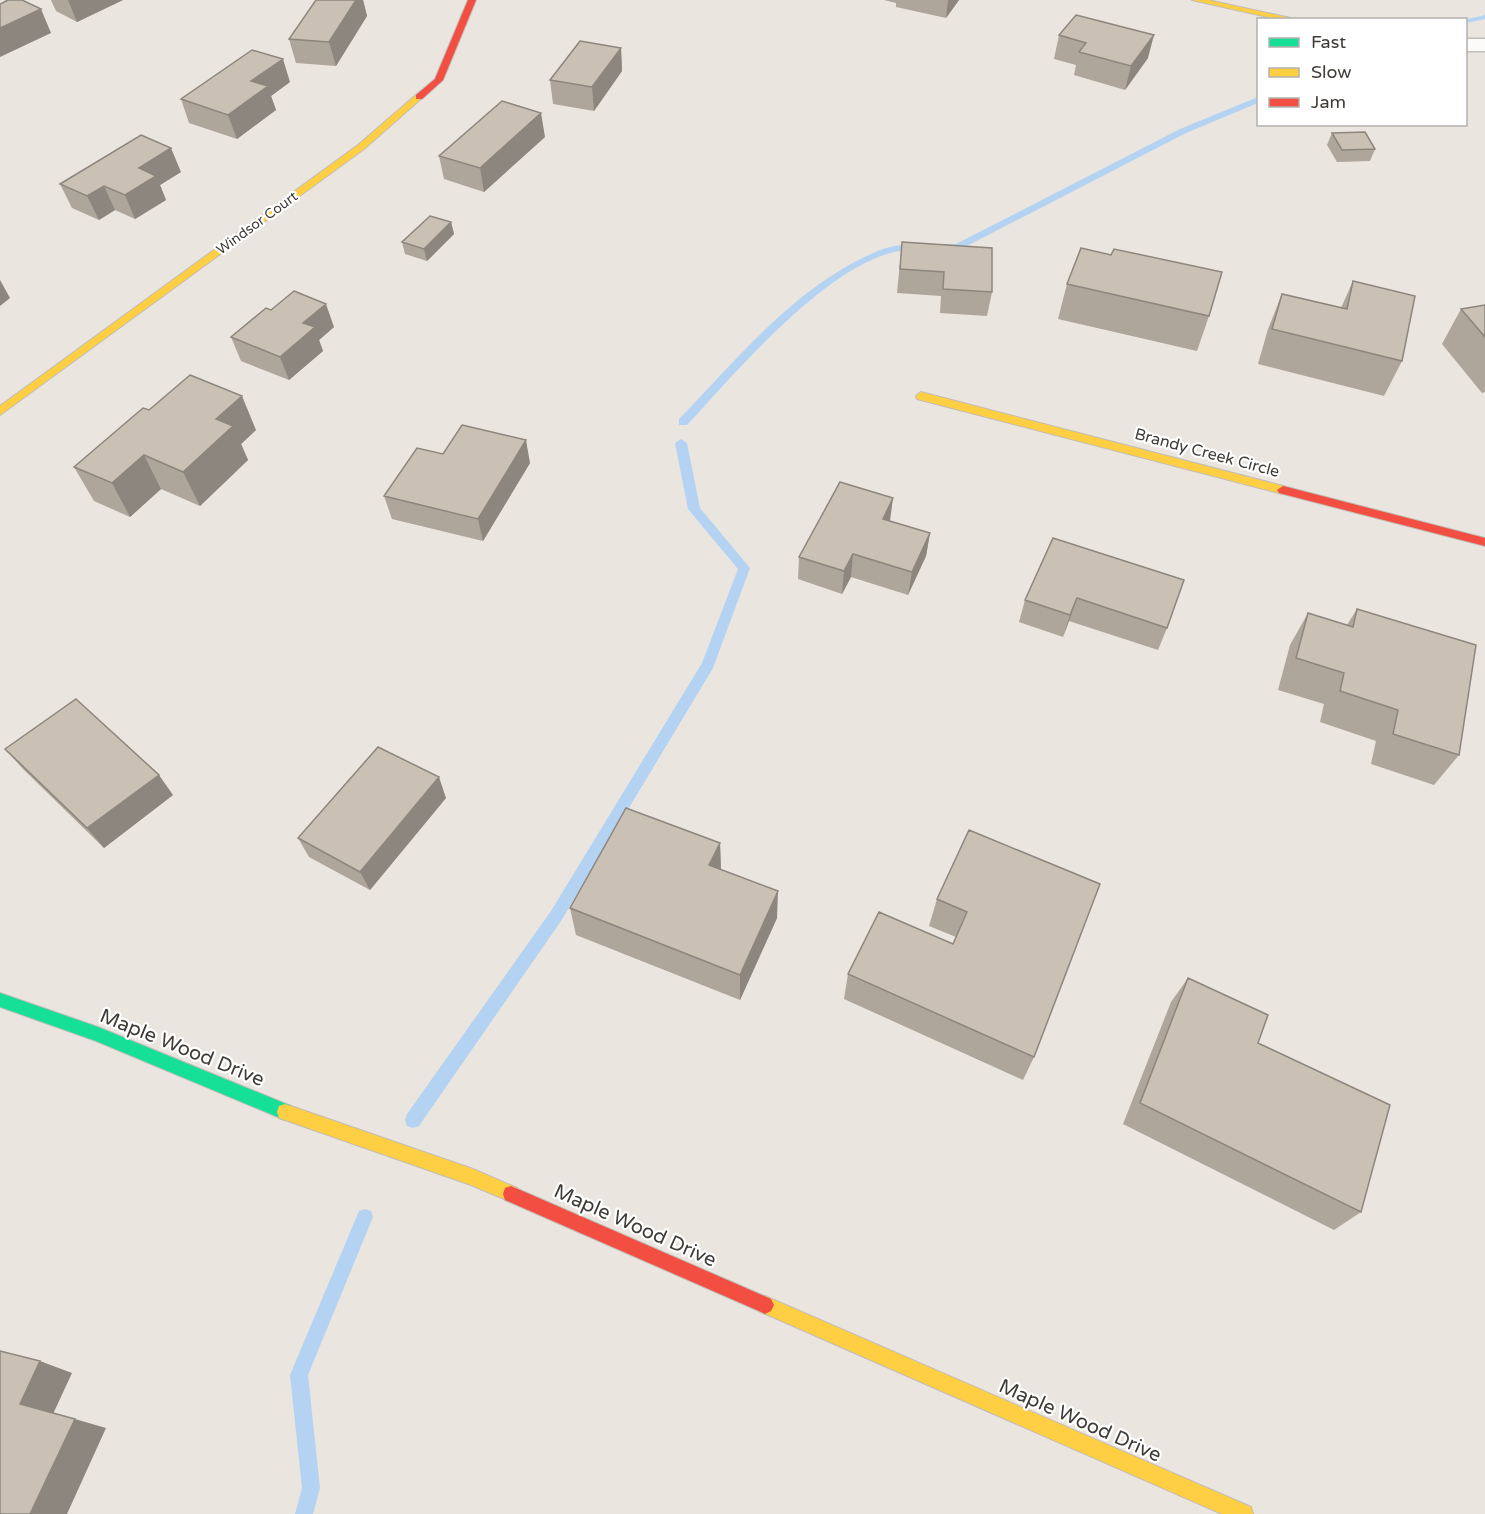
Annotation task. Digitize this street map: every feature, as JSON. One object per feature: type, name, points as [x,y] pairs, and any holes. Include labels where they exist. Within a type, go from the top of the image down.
[{"type":"street","name":"Windsor Court","points":[[0,411],[361,147],[439,80],[472,0]]},
{"type":"street","points":[[1196,0],[1286,18]]},
{"type":"street","points":[[1467,45],[1485,45]]},
{"type":"street","name":"Brandy Creek Circle","points":[[921,396],[1485,542]]},
{"type":"street","name":"Maple Wood Drive","points":[[0,1000],[98,1034],[317,1125],[473,1177],[1244,1514]]},
{"type":"building","points":[[8,0],[22,0],[41,9],[0,28],[0,4]]},
{"type":"building","points":[[316,0],[356,0],[329,42],[289,39]]},
{"type":"building","points":[[1076,15],[1154,35],[1131,66],[1079,52],[1086,43],[1059,35]]},
{"type":"building","points":[[580,41],[621,48],[592,87],[550,80]]},
{"type":"building","points":[[252,50],[283,59],[251,81],[268,86],[228,115],[181,99]]},
{"type":"building","points":[[502,101],[541,113],[480,168],[439,156]]},
{"type":"building","points":[[1365,132],[1375,149],[1342,150],[1332,133]]},
{"type":"building","points":[[141,135],[171,148],[139,168],[156,176],[125,195],[104,186],[87,196],[60,184]]},
{"type":"building","points":[[430,216],[451,222],[424,249],[402,242]]},
{"type":"building","points":[[902,242],[992,248],[992,292],[943,289],[944,272],[900,269]]},
{"type":"building","points":[[1081,248],[1111,255],[1114,249],[1222,272],[1209,316],[1067,284]]},
{"type":"building","points":[[1353,281],[1415,296],[1402,361],[1272,329],[1282,294],[1347,309]]},
{"type":"building","points":[[294,291],[326,304],[303,323],[315,327],[280,357],[231,337],[266,308],[271,310]]},
{"type":"building","points":[[1485,305],[1485,337],[1461,309]]},
{"type":"building","points":[[190,375],[242,396],[216,419],[233,426],[183,472],[144,455],[112,483],[74,467],[143,408],[149,410]]},
{"type":"building","points":[[462,425],[526,440],[478,519],[384,496],[417,448],[443,454]]},
{"type":"building","points":[[840,482],[893,498],[883,519],[930,533],[912,572],[853,554],[844,571],[799,557]]},
{"type":"building","points":[[1053,538],[1184,580],[1167,628],[1077,598],[1070,615],[1025,600]]},
{"type":"building","points":[[1357,609],[1476,645],[1459,755],[1393,734],[1398,710],[1340,691],[1344,673],[1296,658],[1308,613],[1353,627]]},
{"type":"building","points":[[76,699],[159,775],[87,828],[5,749]]},
{"type":"building","points":[[378,747],[439,777],[360,872],[298,838]]},
{"type":"building","points":[[626,808],[720,843],[709,865],[778,891],[740,975],[570,908]]},
{"type":"building","points":[[969,830],[1100,884],[1034,1057],[848,974],[879,912],[953,944],[967,912],[937,899]]},
{"type":"building","points":[[1188,978],[1268,1015],[1258,1043],[1390,1105],[1361,1212],[1140,1103]]},
{"type":"building","points":[[0,1351],[40,1361],[20,1404],[75,1419],[30,1514],[0,1514]]},
{"type":"waterway","points":[[1467,21],[1485,17]]},
{"type":"waterway","points":[[944,247],[958,247],[1183,131],[1257,100]]},
{"type":"waterway","points":[[683,422],[760,342],[823,286],[855,265],[888,251],[919,246]]},
{"type":"waterway","points":[[413,1120],[556,916],[708,664],[744,568],[694,509],[681,443]]},
{"type":"waterway","points":[[304,1514],[311,1488],[299,1375],[365,1217]]},
{"type":"traffic: fast","points":[[0,1000],[98,1034],[285,1112]]},
{"type":"traffic: slow","points":[[1196,0],[1286,18]]},
{"type":"traffic: slow","points":[[0,411],[361,147],[419,97]]},
{"type":"traffic: slow","points":[[921,396],[1283,490]]},
{"type":"traffic: slow","points":[[285,1112],[473,1177],[511,1194]]},
{"type":"traffic: slow","points":[[765,1305],[1244,1514]]},
{"type":"traffic: jam","points":[[419,97],[439,80],[472,0]]},
{"type":"traffic: jam","points":[[1283,490],[1485,542]]},
{"type":"traffic: jam","points":[[511,1194],[765,1305]]}]
